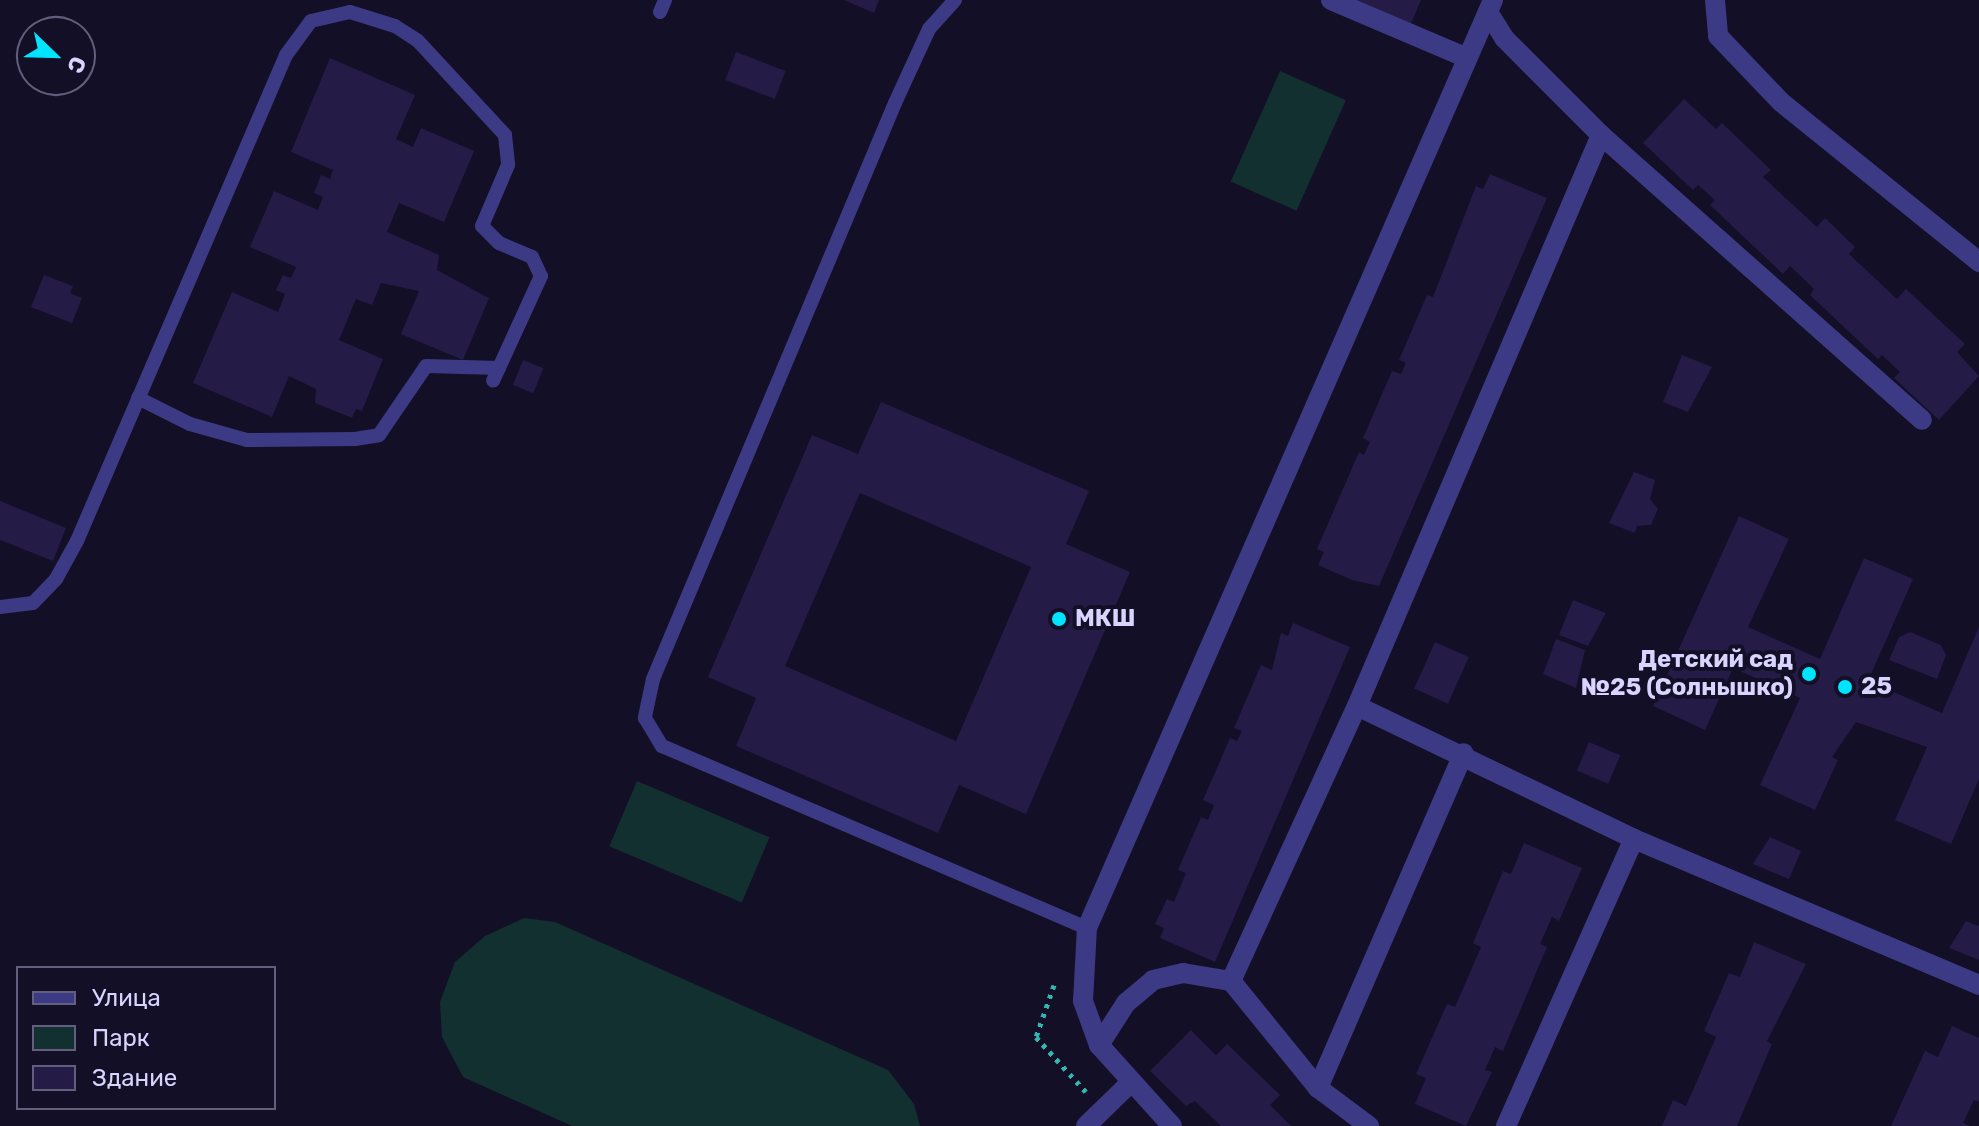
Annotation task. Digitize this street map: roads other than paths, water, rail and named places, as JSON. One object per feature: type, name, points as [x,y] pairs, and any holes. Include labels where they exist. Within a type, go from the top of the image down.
[{"type":"street","points":[[1331,0],[1467,58]]},
{"type":"street","points":[[1715,0],[1718,36],[1781,102],[1979,262]]},
{"type":"street","points":[[1172,1126],[1128,1085],[1099,1045],[1083,1001],[1087,928],[1491,6]]},
{"type":"street","points":[[1491,6],[1504,38],[1601,135],[1922,420]]},
{"type":"street","points":[[1231,981],[1357,706],[1601,135]]},
{"type":"street","points":[[1357,706],[1464,753],[1634,839],[1979,985]]},
{"type":"street","points":[[1318,1088],[1464,753]]},
{"type":"street","points":[[1506,1126],[1634,839]]},
{"type":"street","points":[[1099,1045],[1126,1003],[1153,980],[1183,973],[1231,981],[1318,1088],[1369,1126]]},
{"type":"street","points":[[1086,1126],[1128,1085]]},
{"type":"lane","points":[[955,0],[929,29],[889,117],[653,679],[645,718],[662,746],[1087,928]]},
{"type":"lane","points":[[0,607],[33,603],[56,579],[296,35],[311,21],[350,12],[418,41],[505,135],[508,165],[482,226],[499,243],[532,257],[541,276],[496,375],[426,366],[379,435],[355,439],[247,440],[190,424],[138,398]]},
{"type":"place","name":"МКШ","points":[[1059,619]]},
{"type":"place","name":"Детский сад №25 (Солнышко)","points":[[1809,674]]},
{"type":"place","name":"25","points":[[1845,687]]}]
